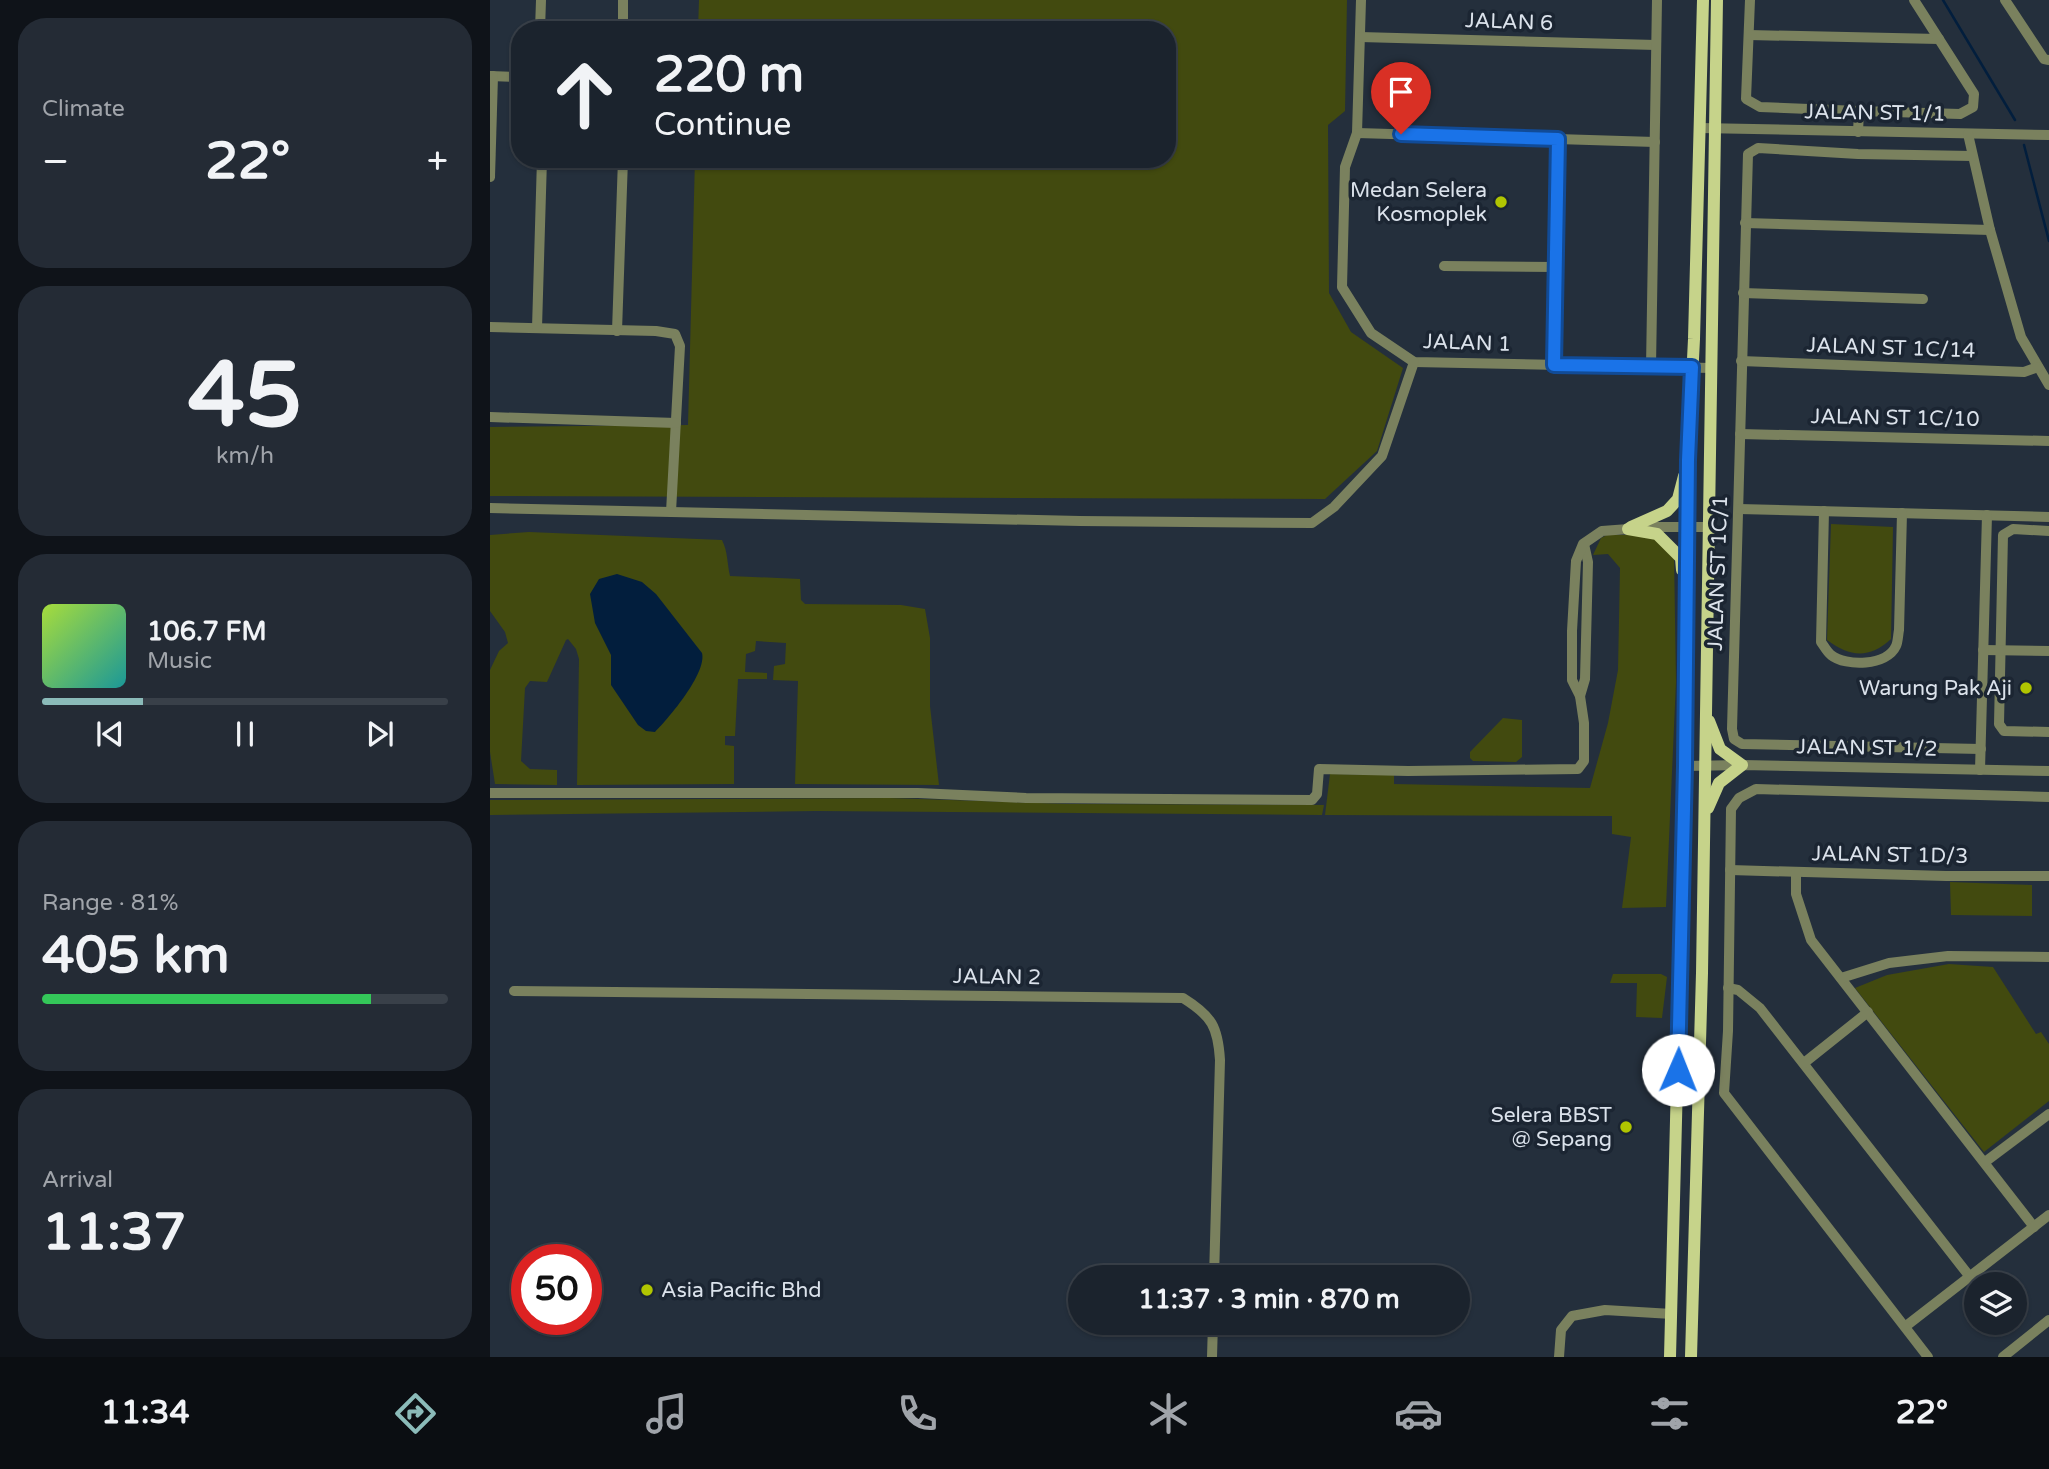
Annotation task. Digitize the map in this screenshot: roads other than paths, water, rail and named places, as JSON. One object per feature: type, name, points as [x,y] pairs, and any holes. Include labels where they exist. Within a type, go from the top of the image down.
[{"type":"main road","points":[[1670,1357],[1685,766],[1688,460],[1703,0]]},
{"type":"main road","points":[[1691,1357],[1704,822],[1717,0]]},
{"type":"main road","points":[[1628,529],[1667,511],[1678,499],[1688,460]]},
{"type":"main road","points":[[1628,529],[1657,534],[1681,558],[1686,643]]},
{"type":"main road","points":[[1704,704],[1712,733],[1720,749],[1742,765],[1719,783],[1704,822]]},
{"type":"street","points":[[540,21],[541,0]]},
{"type":"street","points":[[623,0],[623,21]]},
{"type":"street","name":"JALAN 1","points":[[1362,0],[1357,133],[1348,157],[1342,287],[1371,332],[1414,362],[1712,368]]},
{"type":"street","points":[[1651,367],[1657,0]]},
{"type":"street","points":[[1750,0],[1746,99],[1760,107],[1960,114],[1973,107],[1974,94],[1914,0]]},
{"type":"street","points":[[2005,0],[2045,59],[2049,60]]},
{"type":"street","points":[[1749,35],[1939,39]]},
{"type":"street","name":"JALAN 6","points":[[1360,37],[1656,45]]},
{"type":"street","points":[[490,177],[491,76],[511,77]]},
{"type":"street","points":[[1858,132],[1859,111]]},
{"type":"street","name":"JALAN ST 1/1","points":[[1700,128],[2049,135]]},
{"type":"street","points":[[1357,133],[1655,142]]},
{"type":"street","points":[[1968,134],[1990,230],[2021,337],[2049,385]]},
{"type":"street","points":[[1554,365],[1558,139]]},
{"type":"street","name":"JALAN ST 1C/1","points":[[1972,156],[1858,154],[1758,148],[1752,150],[1746,159],[1732,729],[1734,739],[1742,744],[1981,749]]},
{"type":"street","points":[[537,328],[542,168]]},
{"type":"street","points":[[617,331],[623,168]]},
{"type":"street","points":[[1745,223],[1990,230]]},
{"type":"street","points":[[1444,266],[1556,267]]},
{"type":"street","points":[[1743,293],[1923,299]]},
{"type":"street","points":[[490,327],[666,331],[675,334],[680,345],[671,512]]},
{"type":"street","name":"JALAN ST 1C/14","points":[[1741,361],[2024,372],[2038,367]]},
{"type":"street","points":[[490,508],[1312,523],[1334,507],[1382,456],[1414,362]]},
{"type":"street","points":[[490,417],[676,423]]},
{"type":"street","name":"JALAN ST 1C/10","points":[[1740,435],[2049,441]]},
{"type":"street","points":[[1739,509],[2049,517]]},
{"type":"street","points":[[1824,511],[1821,642],[1830,654],[1839,660],[1857,662],[1874,662],[1886,657],[1896,648],[1899,630],[1902,513]]},
{"type":"street","points":[[1980,770],[1987,515]]},
{"type":"street","points":[[490,793],[906,792],[970,793],[1026,798],[1312,800],[1317,794],[1319,769],[1578,769],[1584,761],[1584,723],[1580,696],[1572,680],[1572,631],[1576,561],[1583,544],[1602,531],[1709,527]]},
{"type":"street","points":[[2049,531],[2013,529],[2003,535],[1999,724],[2004,731],[2049,732]]},
{"type":"street","points":[[1983,650],[2049,651]]},
{"type":"street","name":"JALAN ST 1/2","points":[[1685,766],[2049,771]]},
{"type":"street","points":[[1928,1357],[1724,1093],[1731,809],[1740,798],[1756,789],[2049,797]]},
{"type":"street","name":"JALAN ST 1D/3","points":[[1730,870],[2049,876]]},
{"type":"street","points":[[1796,872],[1796,894],[1811,940],[2034,1227]]},
{"type":"street","points":[[1841,978],[1889,963],[1948,956],[2049,957]]},
{"type":"street","points":[[1728,988],[1738,990],[1760,1008],[1966,1272]]},
{"type":"street","name":"JALAN 2","points":[[514,991],[1183,998],[1200,1009],[1219,1033],[1214,1265]]},
{"type":"street","points":[[1804,1063],[1868,1012]]},
{"type":"street","points":[[1985,1162],[2049,1114]]},
{"type":"street","points":[[1976,1272],[2049,1215]]},
{"type":"street","points":[[1906,1326],[1964,1282]]},
{"type":"street","points":[[1559,1357],[1561,1330],[1572,1316],[1605,1310],[1672,1314]]},
{"type":"street","points":[[2003,1357],[2049,1320]]},
{"type":"street","points":[[1212,1357],[1213,1335]]},
{"type":"water","points":[[617,574],[642,582],[656,594],[702,653],[699,672],[693,683],[655,732],[646,731],[638,725],[611,685],[611,655],[595,623],[590,594],[599,579]]},
{"type":"waterway","points":[[1943,0],[2015,120]]},
{"type":"waterway","points":[[2024,145],[2049,241]]},
{"type":"place","name":"Medan Selera Kosmoplek","points":[[1501,202]]},
{"type":"place","name":"Warung Pak Aji","points":[[2026,688]]},
{"type":"place","name":"Selera BBST @ Sepang","points":[[1626,1127]]},
{"type":"place","name":"Asia Pacific Bhd","points":[[647,1290]]}]
